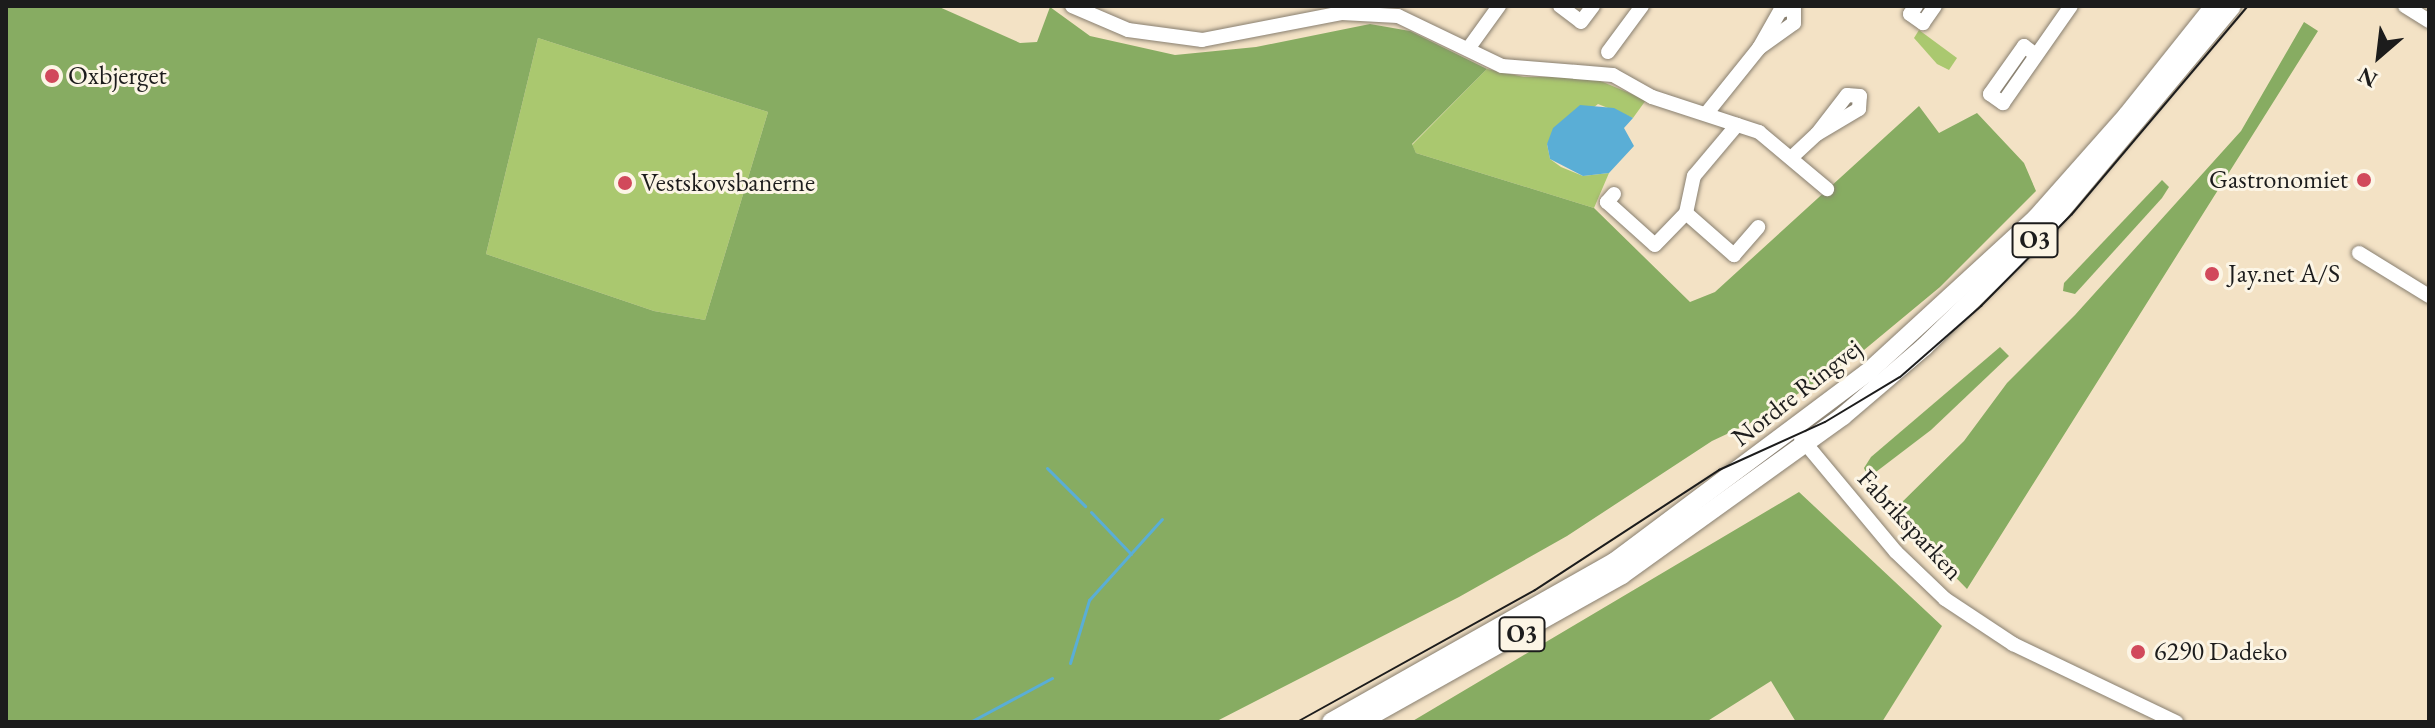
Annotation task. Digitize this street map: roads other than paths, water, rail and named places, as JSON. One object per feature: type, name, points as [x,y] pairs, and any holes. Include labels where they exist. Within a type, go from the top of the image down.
[{"type":"main road","name":"Nordre Ringvej","points":[[1331,722],[1602,569],[1867,373],[2036,218],[2127,115],[2214,6]]},
{"type":"main road","name":"Nordre Ringvej","points":[[1360,722],[1622,575],[1807,445],[2005,272],[2135,127],[2232,6]]},
{"type":"street","points":[[1072,6],[1107,24],[1202,40],[1314,13],[1380,13],[1412,21],[1468,49],[1521,70],[1598,72],[1759,132],[1827,189]]},
{"type":"street","points":[[1107,24],[1108,6]]},
{"type":"street","points":[[1468,49],[1499,6]]},
{"type":"street","points":[[1560,6],[1581,22],[1593,6]]},
{"type":"street","points":[[1608,52],[1642,6]]},
{"type":"street","points":[[1916,6],[1910,14],[1923,23],[1935,6]]},
{"type":"street","points":[[2036,55],[2071,6]]},
{"type":"street","points":[[2405,6],[2429,21]]},
{"type":"street","points":[[1706,114],[1759,48]]},
{"type":"street","points":[[1614,194],[1607,202],[1655,245],[1686,213],[1694,176],[1737,125]]},
{"type":"street","points":[[1791,158],[1817,134]]},
{"type":"street","points":[[1686,213],[1734,255],[1758,227]]},
{"type":"street","points":[[2359,253],[2429,296]]},
{"type":"street","name":"Fabriksparken","points":[[1795,429],[1896,552],[1945,599],[2013,644],[2176,722]]},
{"type":"water","points":[[1580,105],[1614,108],[1633,118],[1624,128],[1634,146],[1609,173],[1583,176],[1550,159],[1547,144],[1553,128]]},
{"type":"waterway","points":[[1047,468],[1085,506]]},
{"type":"waterway","points":[[1091,512],[1131,554]]},
{"type":"waterway","points":[[1070,663],[1089,600],[1162,519]]},
{"type":"waterway","points":[[970,722],[1052,678]]},
{"type":"tram line","points":[[1297,722],[1535,590],[1719,470],[1825,422],[1900,377],[1981,306],[2072,214],[2248,6]]},
{"type":"place","name":"Oxbjerget","points":[[52,76]]},
{"type":"place","name":"Gastronomiet","points":[[2364,180]]},
{"type":"place","name":"Vestskovsbanerne","points":[[625,183]]},
{"type":"place","name":"Jay.net A/S","points":[[2212,274]]},
{"type":"place","name":"6290 Dadeko","points":[[2138,652]]}]
